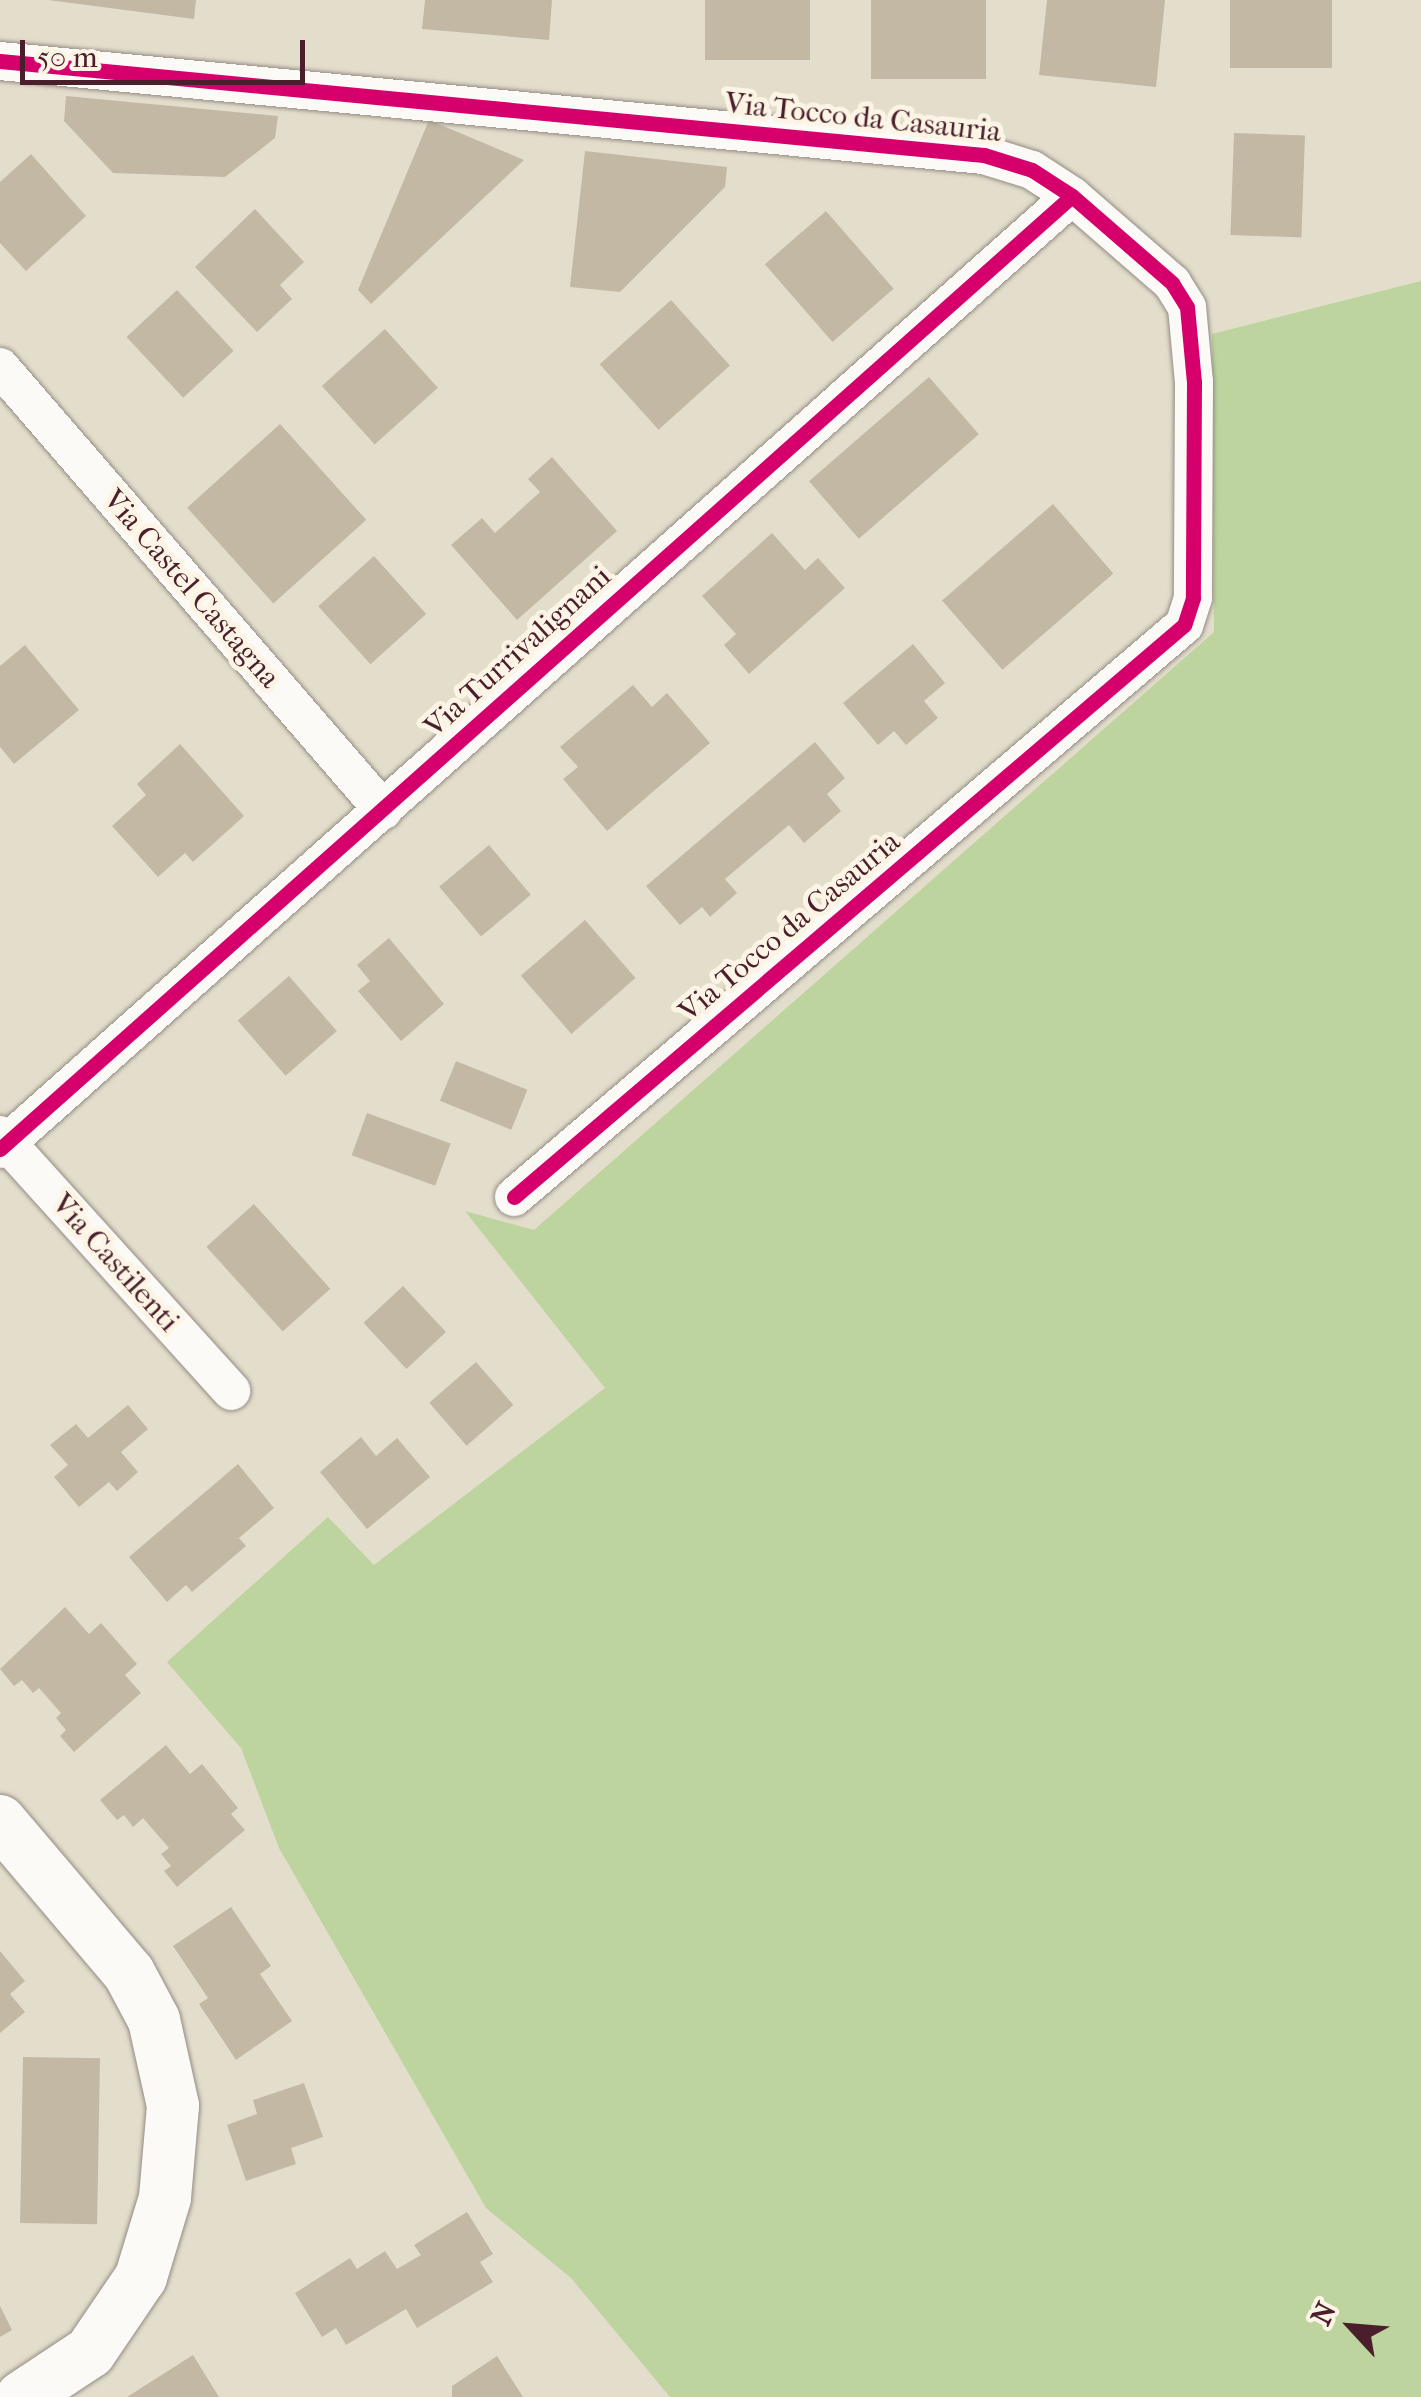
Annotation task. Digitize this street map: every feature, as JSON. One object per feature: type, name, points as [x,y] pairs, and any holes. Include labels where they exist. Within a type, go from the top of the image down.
[{"type":"street","name":"Via Tocco da Casauria","points":[[0,60],[984,155],[1032,170],[1072,196],[1172,283],[1192,325],[1193,598],[1187,620],[514,1197]]},
{"type":"street","name":"Via Turrivalignani","points":[[2,1142],[1072,196]]},
{"type":"street","name":"Via Castel Castagna","points":[[0,367],[382,810]]},
{"type":"street","name":"Via Castilenti","points":[[2,1142],[231,1391]]},
{"type":"street","points":[[0,1822],[129,1973],[154,2020],[171,2074],[170,2166],[148,2260],[102,2337],[44,2392]]},
{"type":"green space","points":[[1421,281],[1421,2397],[670,2397],[571,2278],[486,2208],[279,1848],[241,1748],[167,1662],[328,1517],[374,1565],[605,1388],[465,1211],[534,1230],[1214,632],[1212,334]]},
{"type":"building","points":[[48,0],[196,0],[194,19]]},
{"type":"building","points":[[425,0],[552,0],[549,40],[422,29]]},
{"type":"building","points":[[705,0],[810,0],[810,60],[705,60]]},
{"type":"building","points":[[871,0],[986,0],[986,79],[871,79]]},
{"type":"building","points":[[1047,0],[1165,0],[1156,87],[1039,75]]},
{"type":"building","points":[[1230,0],[1332,0],[1332,68],[1230,68]]},
{"type":"building","points":[[66,96],[278,116],[275,138],[225,177],[113,173],[64,121]]},
{"type":"building","points":[[429,120],[524,160],[371,304],[358,290]]},
{"type":"building","points":[[1234,133],[1305,135],[1301,237],[1230,235]]},
{"type":"building","points":[[585,151],[727,167],[725,187],[620,292],[570,287]]},
{"type":"building","points":[[31,154],[86,216],[26,271],[0,243],[0,182]]},
{"type":"building","points":[[255,209],[304,262],[280,285],[292,299],[257,332],[195,267]]},
{"type":"building","points":[[826,211],[894,289],[832,342],[765,264]]},
{"type":"building","points":[[177,290],[234,351],[183,398],[127,337]]},
{"type":"building","points":[[671,300],[730,365],[659,430],[600,364]]},
{"type":"building","points":[[385,329],[438,388],[375,445],[322,386]]},
{"type":"building","points":[[929,377],[979,434],[859,539],[809,481]]},
{"type":"building","points":[[280,424],[366,520],[273,604],[187,508]]},
{"type":"building","points":[[552,457],[617,531],[517,620],[451,545],[482,518],[495,533],[540,492],[528,479]]},
{"type":"building","points":[[1053,504],[1113,573],[1002,670],[942,600]]},
{"type":"building","points":[[772,533],[805,570],[818,558],[845,588],[749,674],[724,645],[736,634],[702,596]]},
{"type":"building","points":[[374,556],[426,614],[370,664],[318,606]]},
{"type":"building","points":[[913,644],[945,683],[924,701],[938,718],[906,745],[894,731],[878,745],[843,703]]},
{"type":"building","points":[[25,645],[79,710],[14,764],[0,747],[0,666]]},
{"type":"building","points":[[633,685],[652,707],[667,693],[710,743],[607,831],[563,779],[578,767],[560,747]]},
{"type":"building","points":[[815,742],[845,778],[827,794],[841,811],[804,843],[789,825],[725,879],[737,893],[710,917],[702,907],[680,925],[646,886]]},
{"type":"building","points":[[180,744],[244,816],[193,862],[185,853],[158,877],[112,826],[146,795],[137,784]]},
{"type":"building","points":[[489,845],[531,895],[481,937],[439,887]]},
{"type":"building","points":[[585,920],[636,978],[571,1034],[521,976]]},
{"type":"building","points":[[389,938],[444,1004],[401,1041],[358,991],[370,981],[357,965]]},
{"type":"building","points":[[289,976],[337,1031],[286,1076],[238,1021]]},
{"type":"building","points":[[456,1061],[527,1090],[511,1130],[440,1101]]},
{"type":"building","points":[[367,1113],[451,1143],[435,1186],[352,1155]]},
{"type":"building","points":[[254,1204],[330,1289],[283,1332],[206,1247]]},
{"type":"building","points":[[403,1286],[446,1332],[406,1369],[364,1323]]},
{"type":"building","points":[[476,1362],[513,1405],[467,1446],[429,1403]]},
{"type":"building","points":[[128,1405],[148,1429],[121,1452],[138,1472],[117,1491],[109,1482],[79,1507],[54,1477],[68,1465],[50,1445],[76,1424],[88,1438]]},
{"type":"building","points":[[361,1437],[376,1456],[397,1438],[430,1477],[367,1529],[320,1472]]},
{"type":"building","points":[[238,1464],[274,1508],[239,1538],[246,1546],[192,1592],[186,1585],[167,1602],[129,1557]]},
{"type":"building","points":[[65,1607],[89,1634],[101,1623],[137,1664],[125,1675],[141,1693],[74,1752],[60,1736],[66,1730],[56,1718],[61,1713],[39,1688],[33,1693],[22,1680],[14,1686],[0,1669]]},
{"type":"building","points":[[166,1745],[190,1774],[202,1764],[238,1808],[231,1814],[245,1830],[177,1887],[164,1871],[171,1866],[161,1854],[169,1848],[143,1818],[133,1827],[124,1815],[117,1820],[100,1800]]},
{"type":"building","points":[[231,1907],[271,1966],[260,1974],[292,2021],[236,2060],[199,2004],[208,1998],[173,1946]]},
{"type":"building","points":[[0,1951],[25,1981],[10,1994],[25,2012],[0,2033]]},
{"type":"building","points":[[23,2057],[100,2058],[97,2224],[20,2223]]},
{"type":"building","points":[[304,2083],[323,2137],[291,2148],[296,2164],[246,2181],[227,2125],[257,2114],[253,2100]]},
{"type":"building","points":[[467,2212],[493,2254],[480,2262],[493,2282],[417,2328],[406,2309],[346,2345],[336,2328],[322,2337],[295,2293],[350,2258],[357,2269],[385,2251],[397,2269],[421,2255],[414,2245]]},
{"type":"building","points":[[0,2306],[12,2330],[0,2337]]},
{"type":"building","points":[[193,2355],[219,2397],[127,2397]]},
{"type":"building","points":[[497,2356],[523,2397],[452,2397],[452,2386]]},
{"type":"cycle path","points":[[0,61],[984,155],[1032,170],[1072,196],[1172,283],[1187,307],[1194,382],[1193,598],[1184,625],[514,1197]]},
{"type":"cycle path","points":[[0,1149],[1072,196]]}]
